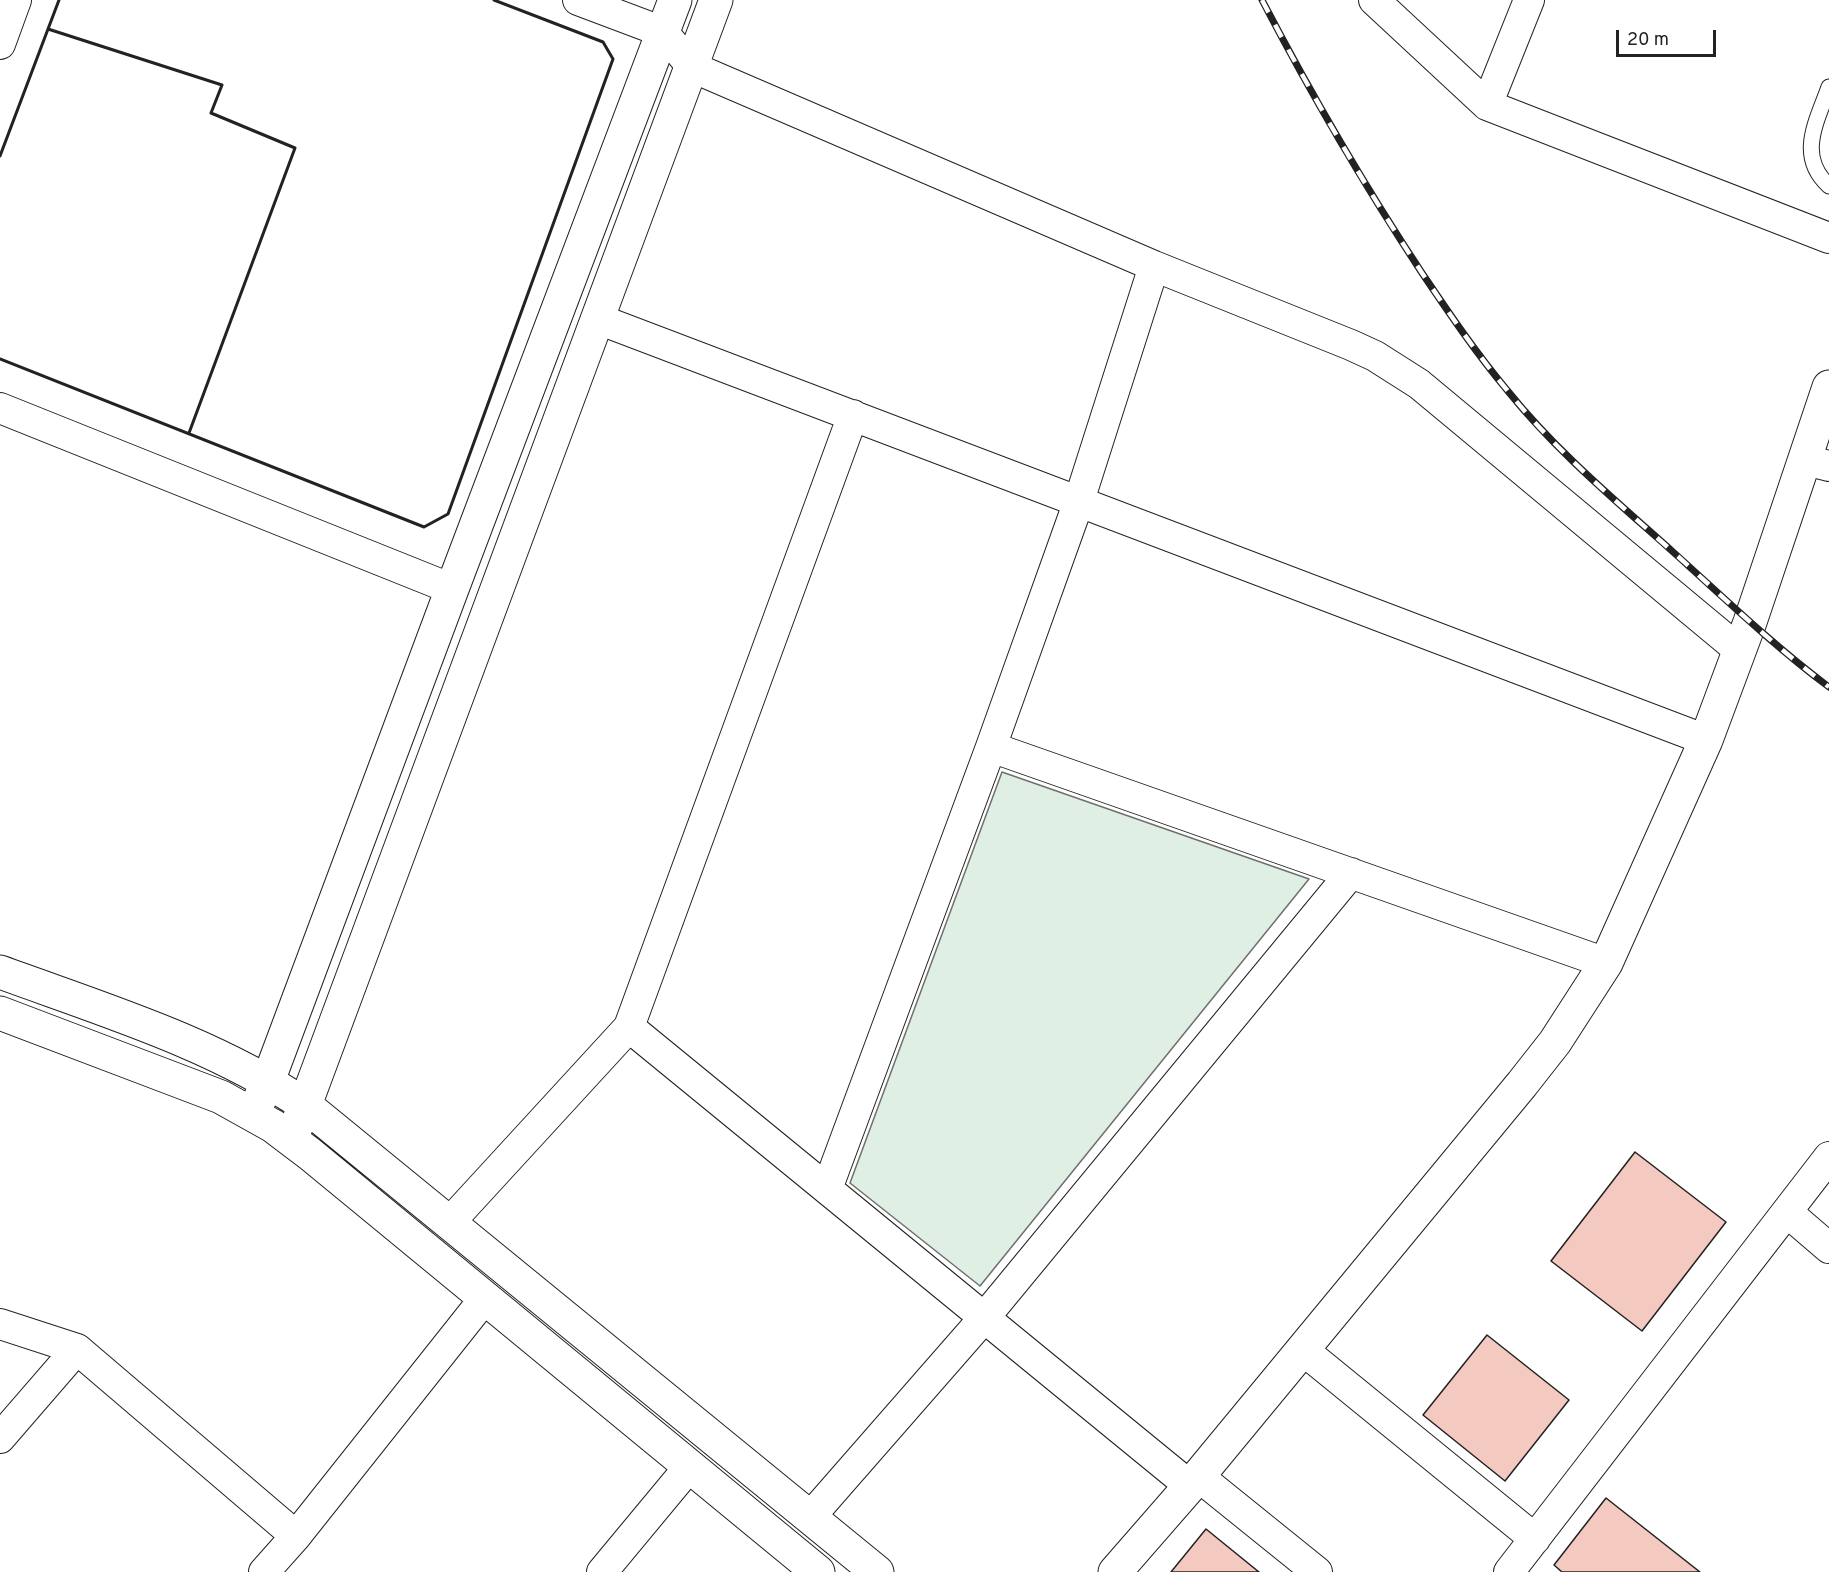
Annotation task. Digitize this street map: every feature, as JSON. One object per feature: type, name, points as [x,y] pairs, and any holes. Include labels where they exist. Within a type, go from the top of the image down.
[{"type":"street","points":[[0,44],[16,0]]},
{"type":"street","points":[[578,0],[663,32],[692,67],[1154,266],[1375,356],[1419,384],[1740,650]]},
{"type":"street","points":[[254,1114],[675,0]]},
{"type":"street","points":[[291,1139],[716,0]]},
{"type":"street","points":[[1374,0],[1488,105],[1829,238]]},
{"type":"street","points":[[1488,105],[1529,0]]},
{"type":"street","points":[[826,1189],[991,747],[1079,501],[1154,266]]},
{"type":"street","points":[[598,319],[1707,740]]},
{"type":"street","points":[[1115,1572],[1303,1350],[1555,1042],[1606,963],[1707,740],[1740,650],[1817,463],[1829,387]]},
{"type":"street","points":[[0,408],[452,589]]},
{"type":"street","points":[[449,1222],[628,1027],[853,415]]},
{"type":"street","points":[[991,747],[1606,963]]},
{"type":"street","points":[[810,1517],[984,1318],[1351,873]]},
{"type":"street","points":[[0,972],[188,1042],[268,1081],[305,1105],[877,1572]]},
{"type":"street","points":[[0,1013],[222,1097],[254,1114],[291,1139],[818,1572]]},
{"type":"street","points":[[628,1027],[984,1318],[1194,1481],[1317,1572]]},
{"type":"street","points":[[1509,1572],[1829,1157]]},
{"type":"street","points":[[1787,1212],[1829,1248]]},
{"type":"street","points":[[264,1572],[296,1536],[485,1298]]},
{"type":"street","points":[[0,1324],[77,1349],[296,1536]]},
{"type":"street","points":[[0,1438],[77,1349]]},
{"type":"street","points":[[1303,1350],[1535,1539]]},
{"type":"street","points":[[602,1572],[690,1466]]},
{"type":"lane","points":[[1829,87],[1811,143],[1814,167],[1829,186]]},
{"type":"green space","points":[[1002,772],[1309,879],[980,1286],[850,1183]]},
{"type":"building","points":[[1635,1152],[1726,1222],[1642,1331],[1551,1261]]},
{"type":"building","points":[[1487,1335],[1569,1400],[1505,1481],[1423,1415]]},
{"type":"building","points":[[1606,1498],[1700,1572],[1562,1572],[1554,1565]]},
{"type":"building","points":[[1206,1529],[1259,1572],[1171,1572]]},
{"type":"railway","points":[[1262,0],[1379,206],[1453,318],[1507,390],[1586,474],[1769,638],[1829,687]]},
{"type":"wall","points":[[0,156],[59,0]]},
{"type":"wall","points":[[0,359],[424,527],[448,514],[613,59],[603,42],[494,0]]},
{"type":"wall","points":[[48,29],[222,85],[211,113],[295,148],[189,433]]}]
